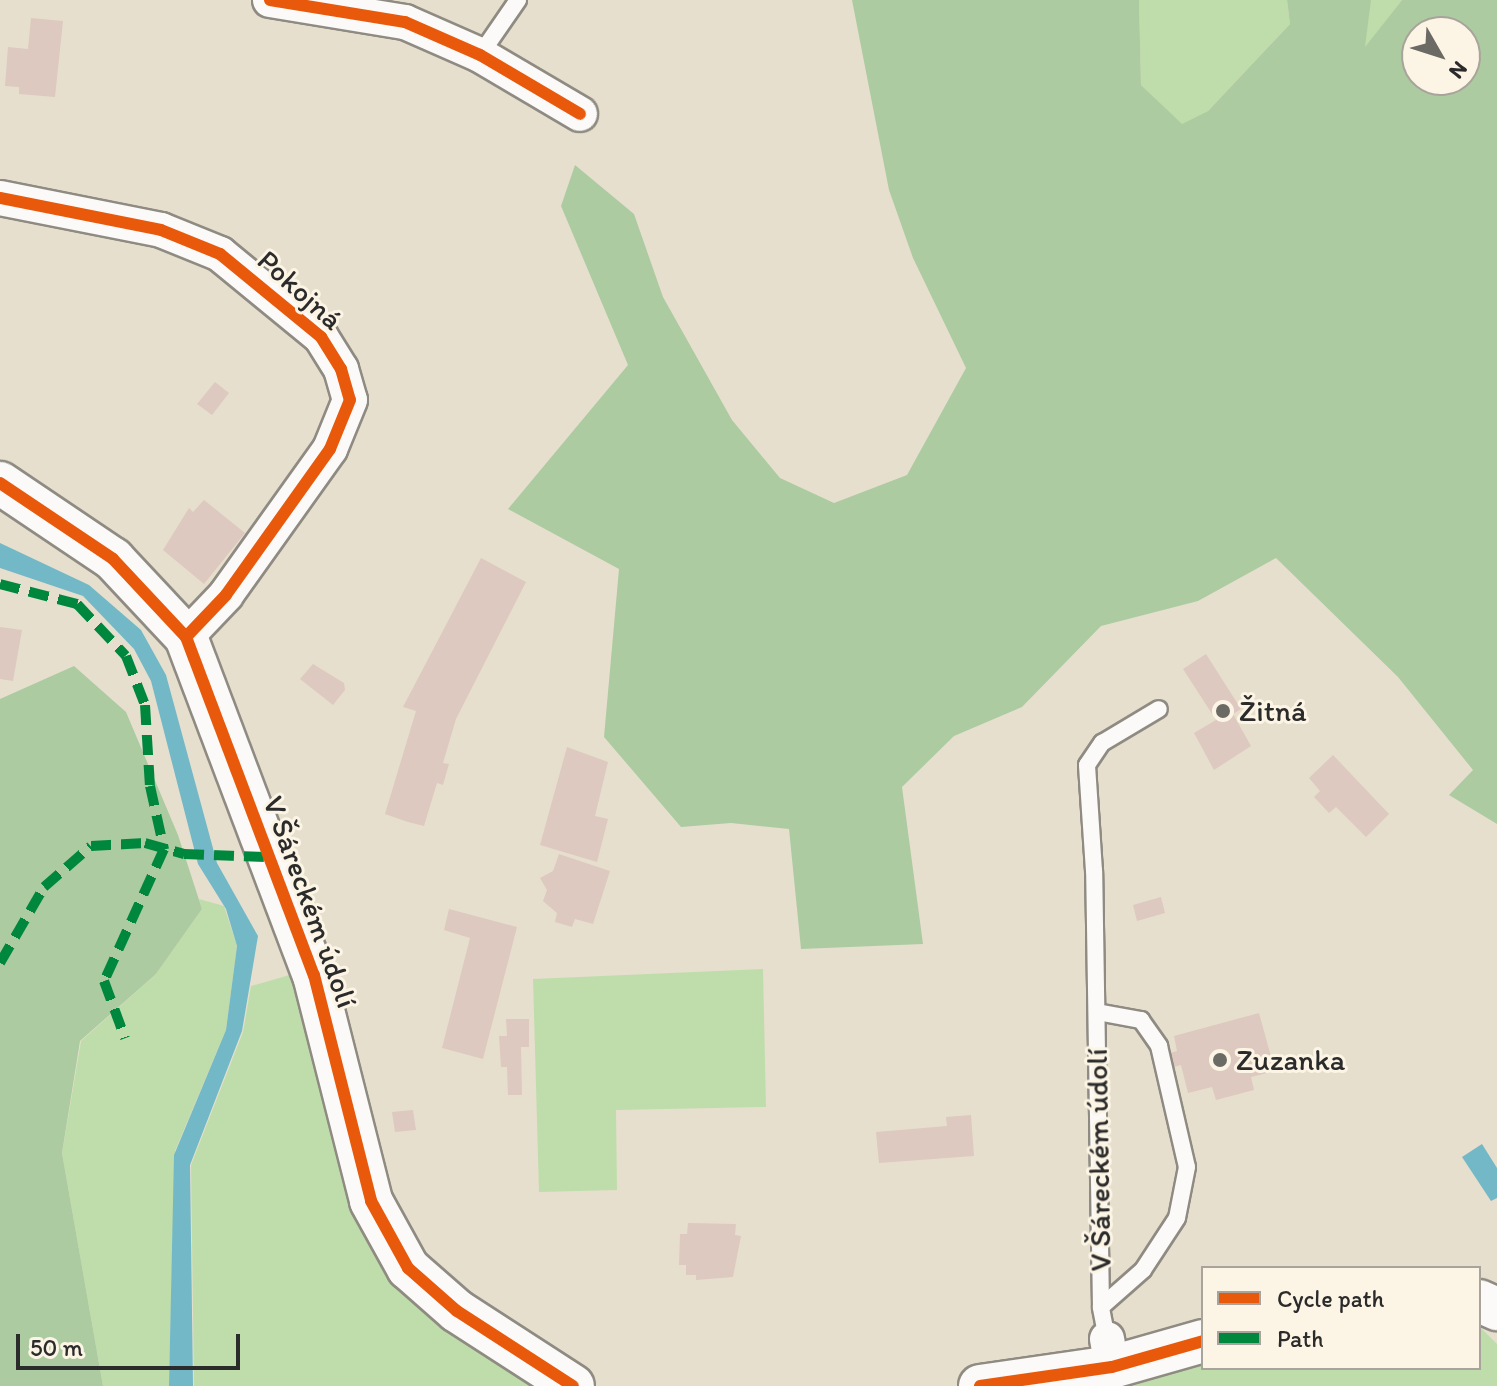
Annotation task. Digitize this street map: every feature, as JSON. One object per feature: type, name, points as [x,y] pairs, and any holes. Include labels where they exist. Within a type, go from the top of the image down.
[{"type":"street","points":[[270,0],[404,11],[580,114]]},
{"type":"street","name":"Pokojná","points":[[0,198],[161,230],[220,254],[321,337],[341,369],[350,400],[330,449],[226,595],[186,637]]},
{"type":"street","name":"V Šáreckém údolí","points":[[0,483],[113,559],[186,637],[314,975],[371,1201],[408,1268],[457,1311],[573,1386]]},
{"type":"street","points":[[980,1386],[1106,1338],[1201,1341]]},
{"type":"lane","points":[[480,55],[518,0]]},
{"type":"lane","name":"V Šáreckém údolí","points":[[1106,1338],[1087,765],[1102,743],[1159,709]]},
{"type":"lane","name":"V Šáreckém údolí","points":[[1097,1012],[1141,1020],[1159,1046],[1187,1167],[1177,1218],[1143,1270],[1106,1338]]},
{"type":"green space","points":[[852,0],[1139,0],[1141,85],[1182,124],[1208,111],[1290,24],[1287,0],[1371,0],[1365,47],[1402,0],[1497,0],[1497,824],[1449,795],[1473,770],[1398,677],[1276,558],[1198,601],[1101,626],[1022,707],[954,736],[902,787],[923,944],[801,949],[789,829],[731,823],[681,827],[604,737],[619,569],[508,509],[628,365],[561,206],[575,165],[634,214],[663,297],[732,420],[780,478],[834,503],[907,475],[966,368],[913,258],[889,190]]},
{"type":"green space","points":[[1139,0],[1287,0],[1290,24],[1208,111],[1181,125],[1141,85]]},
{"type":"green space","points":[[1402,0],[1364,49],[1369,2]]},
{"type":"green space","points":[[74,666],[126,712],[178,835],[202,909],[156,974],[80,1041],[62,1153],[103,1386],[0,1386],[0,699]]},
{"type":"green space","points":[[199,899],[224,906],[237,946],[226,1030],[175,1151],[169,1386],[103,1386],[62,1153],[81,1041],[156,974],[202,909]]},
{"type":"green space","points":[[763,969],[766,1107],[616,1110],[617,1190],[539,1192],[533,979]]},
{"type":"green space","points":[[293,974],[361,1221],[378,1257],[399,1285],[543,1386],[194,1386],[191,1165],[243,1032],[251,986]]},
{"type":"green space","points":[[1481,1328],[1497,1344],[1497,1386],[1109,1386],[1201,1363],[1201,1370],[1481,1370]]},
{"type":"water","points":[[0,543],[89,585],[141,630],[166,675],[217,863],[258,936],[242,1031],[190,1165],[193,1386],[169,1386],[174,1155],[226,1030],[237,946],[226,909],[198,864],[151,681],[134,649],[83,596],[0,568]]},
{"type":"water","points":[[1482,1144],[1497,1168],[1497,1198],[1491,1201],[1462,1157]]},
{"type":"building","points":[[31,18],[63,21],[55,97],[19,94],[19,87],[5,86],[8,47],[28,49]]},
{"type":"building","points":[[215,382],[229,393],[212,415],[197,404]]},
{"type":"building","points":[[204,500],[245,533],[204,584],[163,550],[189,508],[193,512]]},
{"type":"building","points":[[481,558],[526,582],[456,719],[443,763],[449,764],[443,785],[437,783],[424,826],[385,814],[416,711],[403,707]]},
{"type":"building","points":[[0,627],[22,630],[13,681],[0,679]]},
{"type":"building","name":"Žitná","points":[[1206,654],[1241,709],[1233,714],[1251,746],[1214,770],[1194,733],[1216,720],[1183,669]]},
{"type":"building","points":[[313,664],[344,683],[345,690],[333,705],[300,679]]},
{"type":"building","points":[[567,747],[608,762],[595,816],[608,819],[597,862],[540,845]]},
{"type":"building","points":[[1333,755],[1389,814],[1366,837],[1336,807],[1329,813],[1314,797],[1320,791],[1309,778]]},
{"type":"building","points":[[559,854],[610,871],[593,924],[575,919],[572,927],[555,922],[557,913],[543,901],[547,890],[540,878],[553,871]]},
{"type":"building","points":[[1161,897],[1165,913],[1137,921],[1133,905]]},
{"type":"building","points":[[449,909],[517,927],[483,1059],[442,1048],[470,938],[444,930]]},
{"type":"building","name":"Zuzanka","points":[[1259,1013],[1275,1071],[1251,1077],[1254,1090],[1216,1100],[1212,1087],[1188,1093],[1181,1065],[1170,1068],[1166,1054],[1177,1051],[1174,1036]]},
{"type":"building","points":[[506,1019],[529,1019],[529,1047],[521,1047],[522,1095],[508,1095],[507,1067],[501,1067],[499,1036],[507,1036]]},
{"type":"building","points":[[413,1110],[416,1130],[395,1132],[392,1112]]},
{"type":"building","points":[[971,1115],[974,1156],[879,1163],[876,1132],[947,1126],[946,1117]]},
{"type":"building","points":[[688,1223],[736,1224],[735,1235],[741,1236],[733,1277],[696,1280],[696,1275],[686,1275],[686,1265],[679,1265],[680,1234],[687,1234]]},
{"type":"marked path","points":[[0,584],[77,604],[126,656],[145,705],[150,786],[164,849],[104,981],[125,1038]]},
{"type":"marked path","points":[[0,963],[44,887],[91,846],[145,843],[184,854],[265,857]]},
{"type":"cycle path","points":[[270,0],[405,22],[480,55],[580,114]]},
{"type":"cycle path","points":[[0,198],[161,230],[220,254],[321,337],[341,369],[350,400],[330,449],[226,595],[186,637]]},
{"type":"cycle path","points":[[0,483],[113,559],[186,637],[314,975],[371,1201],[408,1268],[457,1311],[573,1386]]},
{"type":"cycle path","points":[[980,1386],[1112,1367],[1201,1342]]},
{"type":"place","name":"Žitná","points":[[1223,711]]},
{"type":"place","name":"Zuzanka","points":[[1220,1060]]}]
